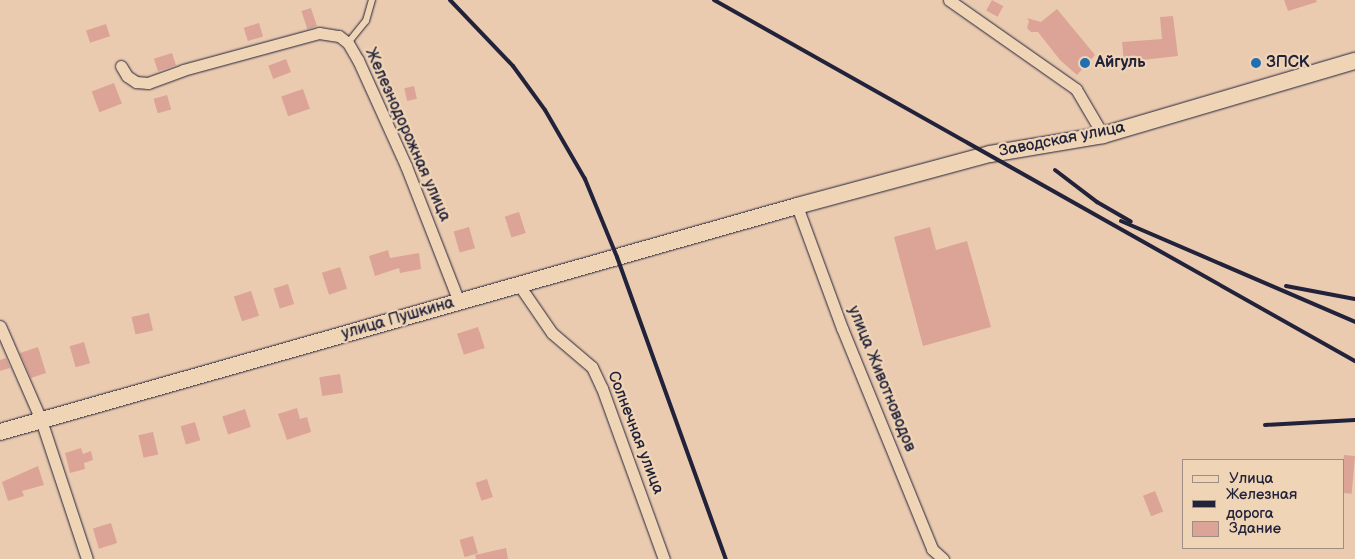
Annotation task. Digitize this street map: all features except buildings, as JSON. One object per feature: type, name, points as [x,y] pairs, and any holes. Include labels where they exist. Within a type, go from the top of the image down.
[{"type":"main road","name":"Заводская улица","points":[[797,206],[990,154],[1104,135],[1355,61]]},
{"type":"main road","name":"улица Пушкина","points":[[0,432],[797,206]]},
{"type":"street","points":[[949,0],[1076,89],[1104,135]]},
{"type":"street","name":"Железнодорожная улица","points":[[120,66],[127,76],[136,82],[148,83],[183,70],[318,33],[339,36],[348,43],[406,166],[459,302]]},
{"type":"street","name":"улица Животноводов","points":[[797,206],[842,328],[932,548],[943,559]]},
{"type":"street","name":"Солнечная улица","points":[[519,284],[539,317],[552,333],[592,367],[599,381],[664,559]]},
{"type":"street","points":[[0,326],[41,420],[87,559]]},
{"type":"lane","points":[[348,43],[366,21],[372,0]]},
{"type":"railway","points":[[450,0],[513,66],[545,110],[585,179],[617,257],[726,559]]},
{"type":"railway","points":[[714,0],[1355,361]]},
{"type":"railway","points":[[1055,170],[1097,202],[1131,222]]},
{"type":"railway","points":[[1121,221],[1355,322]]},
{"type":"railway","points":[[1286,286],[1355,299]]},
{"type":"railway","points":[[1265,425],[1355,420]]},
{"type":"place","name":"Айгуль","points":[[1085,63]]},
{"type":"place","name":"ЗПСК","points":[[1256,63]]}]
